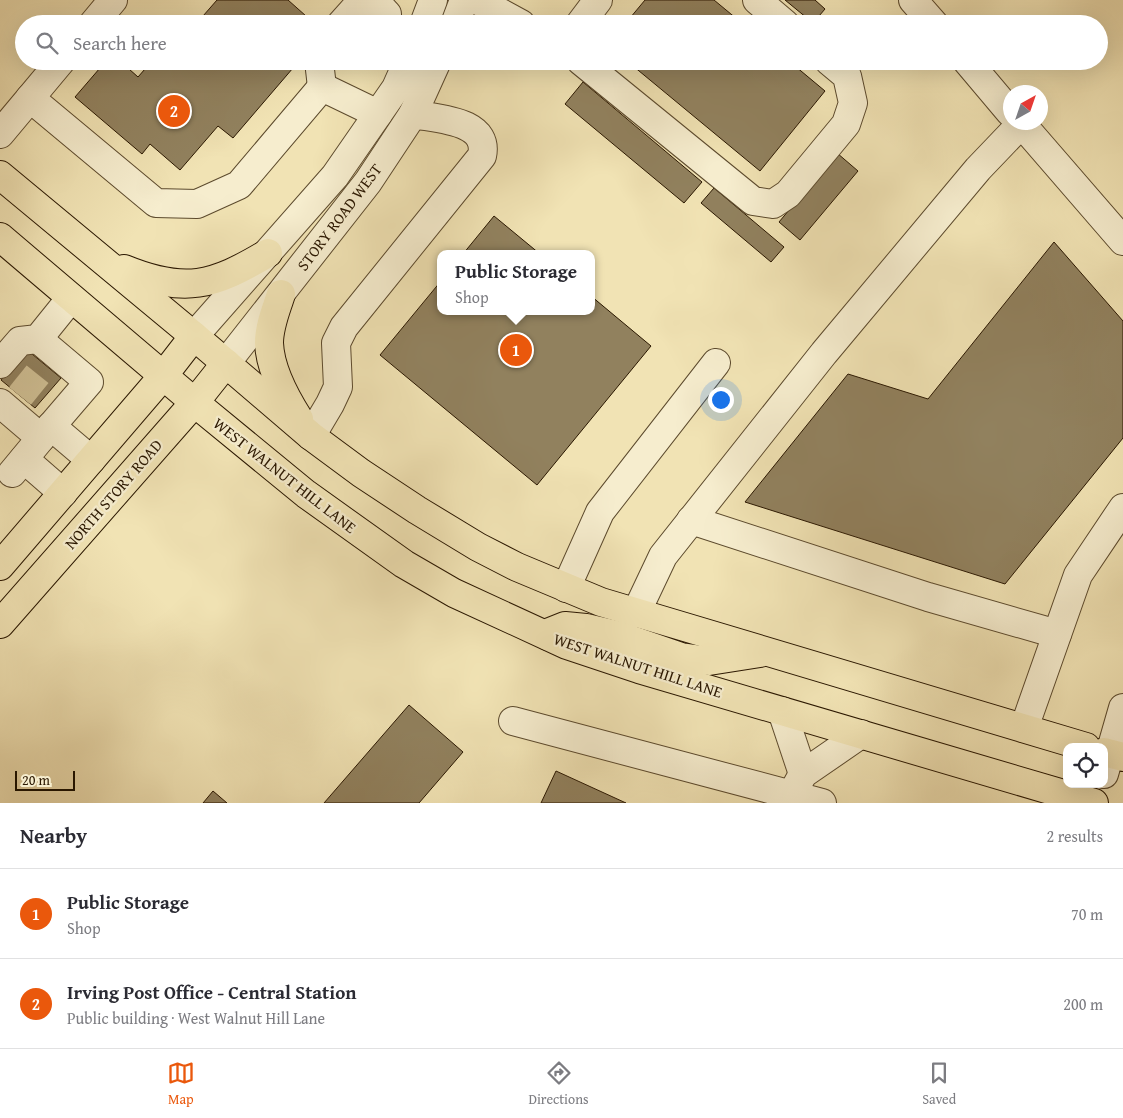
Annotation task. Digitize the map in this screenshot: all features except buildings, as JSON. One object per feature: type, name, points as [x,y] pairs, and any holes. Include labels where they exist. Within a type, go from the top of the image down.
[{"type":"main road","points":[[0,175],[311,436],[361,473],[478,547],[517,567],[601,602],[1024,728],[1066,743]]},
{"type":"main road","name":"WEST WALNUT HILL LANE","points":[[0,237],[163,376],[306,494],[404,564],[454,593],[567,645],[639,669],[1094,803]]},
{"type":"main road","points":[[104,261],[144,278],[171,284],[195,284],[238,271],[268,253]]},
{"type":"main road","points":[[281,294],[271,325],[269,344],[279,380],[298,417],[311,436]]},
{"type":"main road","points":[[40,577],[6,559],[163,376],[194,336]]},
{"type":"main road","name":"NORTH STORY ROAD","points":[[0,624],[195,402],[226,363]]},
{"type":"main road","points":[[548,636],[550,632],[565,626],[586,628],[620,636],[682,657],[709,661],[766,652]]},
{"type":"street","points":[[100,15],[113,0]]},
{"type":"street","points":[[349,15],[359,4],[370,0]]},
{"type":"street","points":[[374,0],[387,15]]},
{"type":"street","points":[[427,15],[433,0]]},
{"type":"street","points":[[458,15],[464,0]]},
{"type":"street","points":[[477,0],[505,15]]},
{"type":"street","points":[[587,15],[598,0]]},
{"type":"street","points":[[757,0],[774,15]]},
{"type":"street","points":[[914,0],[926,15]]},
{"type":"street","points":[[0,134],[53,70]]},
{"type":"street","name":"STORY ROAD WEST","points":[[194,336],[335,176],[396,88],[404,70]]},
{"type":"street","name":"STORY ROAD WEST","points":[[226,363],[368,182],[413,114],[433,70]]},
{"type":"street","points":[[593,70],[753,201],[772,204],[788,194],[846,124],[853,103],[847,76],[840,70]]},
{"type":"street","points":[[975,70],[1003,103]]},
{"type":"street","points":[[30,98],[156,204],[197,204],[239,185],[321,74],[378,114]]},
{"type":"street","points":[[311,436],[338,387],[336,343],[344,327],[482,156],[484,146],[480,135],[470,128],[455,122],[413,114]]},
{"type":"street","points":[[636,613],[663,556],[830,345],[1008,130]]},
{"type":"street","points":[[1027,130],[1123,241]]},
{"type":"street","points":[[46,352],[71,298]]},
{"type":"street","points":[[0,364],[20,341],[46,352],[89,382],[18,466],[63,493]]},
{"type":"street","points":[[566,588],[600,512],[716,363]]},
{"type":"street","points":[[9,403],[46,432],[91,460]]},
{"type":"street","points":[[1024,728],[1078,575],[1123,508]]},
{"type":"street","points":[[691,520],[928,597],[1058,634]]},
{"type":"street","points":[[1108,751],[1123,708]]},
{"type":"street","points":[[782,711],[794,791]]},
{"type":"street","points":[[513,721],[794,791],[822,803]]},
{"type":"street","points":[[794,791],[861,734]]},
{"type":"street","points":[[1094,803],[1100,788]]},
{"type":"tunnel","points":[[20,396],[45,365]]},
{"type":"place","name":"Irving Post Office - Central Station","points":[[174,111]]},
{"type":"place","name":"Public Storage","points":[[516,350]]}]
